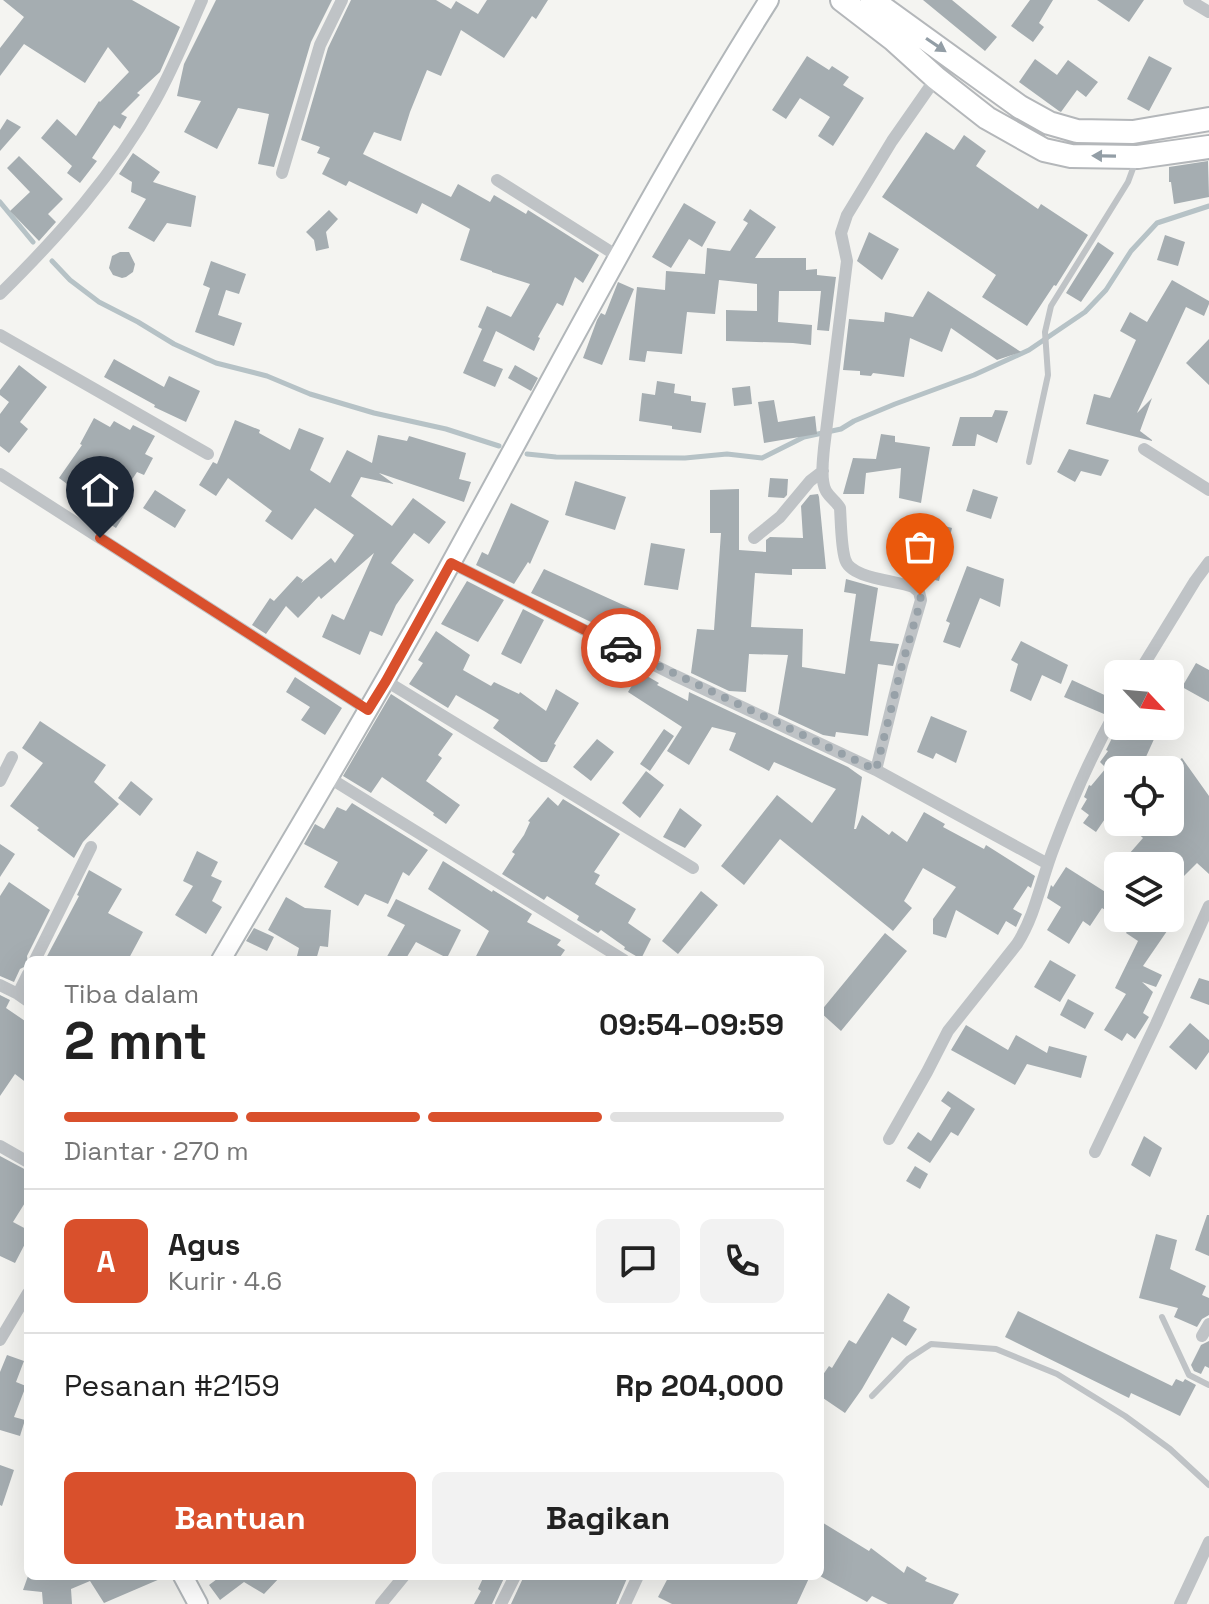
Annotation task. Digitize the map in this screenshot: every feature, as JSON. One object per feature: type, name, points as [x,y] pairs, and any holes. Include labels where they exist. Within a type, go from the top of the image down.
[{"type":"highway","points":[[842,0],[900,32],[1020,107],[1067,129],[1133,132],[1209,119]]},
{"type":"highway","points":[[872,0],[936,78],[987,118],[1044,150],[1071,156],[1138,157],[1209,147]]},
{"type":"main road","points":[[223,956],[386,681],[619,257],[735,53],[769,0]]},
{"type":"main road","points":[[185,1580],[198,1604]]},
{"type":"street","points":[[0,294],[65,227],[112,167],[154,102],[202,0]]},
{"type":"street","points":[[282,173],[320,45],[342,0]]},
{"type":"street","points":[[1189,0],[1209,12]]},
{"type":"street","points":[[876,770],[921,600],[916,588],[859,573],[849,566],[845,558],[840,508],[826,490],[824,448],[847,261],[841,233],[857,199],[892,141],[936,78]]},
{"type":"street","points":[[497,180],[619,257]]},
{"type":"street","points":[[0,335],[208,454]]},
{"type":"street","points":[[1144,449],[1209,490]]},
{"type":"street","points":[[754,538],[780,517],[810,481],[823,471]]},
{"type":"street","points":[[0,474],[368,710]]},
{"type":"street","points":[[1147,660],[1209,562]]},
{"type":"street","points":[[451,563],[674,675],[876,770],[1048,864]]},
{"type":"street","points":[[386,681],[693,868]]},
{"type":"street","points":[[889,1139],[948,1031],[1025,931],[1076,792],[1104,733]]},
{"type":"street","points":[[0,781],[12,757]]},
{"type":"street","points":[[328,777],[618,956]]},
{"type":"street","points":[[37,956],[91,847]]},
{"type":"street","points":[[1095,1152],[1209,906]]},
{"type":"street","points":[[0,985],[23,997]]},
{"type":"street","points":[[0,1146],[24,1160]]},
{"type":"street","points":[[0,1340],[3,1325],[24,1298]]},
{"type":"street","points":[[1180,1604],[1209,1542]]},
{"type":"street","points":[[381,1604],[401,1580]]},
{"type":"street","points":[[501,1604],[513,1580]]},
{"type":"street","points":[[625,1604],[636,1580]]},
{"type":"lane","points":[[1029,462],[1048,375],[1045,332],[1051,306],[1128,182],[1138,157]]},
{"type":"lane","points":[[1162,1317],[1189,1375],[1209,1385]]},
{"type":"lane","points":[[872,1396],[908,1359],[931,1344],[996,1349],[1057,1374],[1125,1416],[1170,1449],[1209,1485]]},
{"type":"building","points":[[3,0],[132,0],[180,27],[160,72],[137,93],[140,95],[121,114],[127,117],[120,129],[114,125],[92,158],[97,161],[80,183],[67,173],[72,166],[41,138],[57,119],[76,136],[99,101],[129,72],[108,47],[85,83],[24,44],[0,76],[0,48],[24,17]]},
{"type":"building","points":[[216,0],[332,0],[311,42],[274,167],[258,164],[269,114],[238,108],[217,149],[184,132],[201,101],[177,96],[184,64]]},
{"type":"building","points":[[351,0],[436,0],[451,9],[456,1],[478,14],[487,0],[548,0],[536,19],[532,16],[504,58],[461,30],[441,76],[427,70],[401,141],[374,132],[363,154],[451,197],[458,184],[490,202],[494,195],[526,214],[528,210],[599,255],[583,283],[575,277],[563,306],[557,303],[538,337],[534,351],[496,331],[483,361],[503,369],[495,387],[463,373],[482,329],[478,327],[487,306],[511,317],[530,284],[460,260],[470,229],[422,203],[417,214],[349,181],[346,186],[322,174],[330,158],[317,153],[320,147],[301,140],[328,48]]},
{"type":"building","points":[[923,0],[952,0],[997,37],[985,51]]},
{"type":"building","points":[[1030,0],[1053,0],[1039,23],[1044,27],[1033,42],[1011,26]]},
{"type":"building","points":[[1097,0],[1144,0],[1129,22]]},
{"type":"building","points":[[807,56],[829,70],[832,66],[849,77],[843,85],[864,98],[833,146],[818,136],[830,117],[800,98],[786,119],[772,110]]},
{"type":"building","points":[[1149,56],[1172,68],[1149,111],[1127,99]]},
{"type":"building","points":[[1035,59],[1057,75],[1068,60],[1098,82],[1086,97],[1077,90],[1061,112],[1019,82]]},
{"type":"building","points":[[7,119],[21,127],[0,151],[0,130]]},
{"type":"building","points":[[926,132],[954,150],[964,135],[986,151],[976,166],[1038,209],[1041,204],[1088,235],[1027,326],[982,297],[996,275],[882,197]]},
{"type":"building","points":[[133,153],[160,172],[153,182],[196,196],[191,227],[167,223],[154,242],[128,228],[146,199],[131,192],[132,182],[119,174]]},
{"type":"building","points":[[19,156],[63,199],[48,214],[56,222],[39,241],[10,211],[30,192],[7,168]]},
{"type":"building","points":[[1208,161],[1209,197],[1174,204],[1169,167]]},
{"type":"building","points":[[684,203],[716,222],[702,247],[689,239],[671,268],[652,257]]},
{"type":"building","points":[[750,209],[776,227],[755,258],[806,258],[806,270],[817,269],[817,275],[836,277],[829,331],[817,330],[821,291],[779,291],[778,322],[812,325],[811,345],[726,341],[726,310],[757,311],[757,284],[719,280],[715,314],[687,312],[682,354],[647,351],[645,362],[629,360],[637,287],[665,290],[666,271],[705,274],[707,248],[730,251],[748,223],[743,220]]},
{"type":"building","points":[[329,210],[338,219],[326,232],[329,248],[316,251],[314,240],[306,232]]},
{"type":"building","points":[[869,232],[899,249],[882,280],[857,261]]},
{"type":"building","points":[[1165,235],[1185,242],[1178,266],[1157,260]]},
{"type":"building","points":[[1098,242],[1114,253],[1081,302],[1066,293]]},
{"type":"building","points":[[129,252],[135,264],[133,272],[122,278],[113,275],[109,268],[112,256]]},
{"type":"building","points":[[211,261],[246,274],[239,294],[226,290],[218,315],[242,323],[234,346],[195,332],[210,288],[203,285]]},
{"type":"building","points":[[1172,280],[1209,301],[1209,304],[1204,316],[1186,307],[1137,413],[1152,398],[1140,431],[1152,441],[1086,424],[1094,394],[1110,398],[1136,340],[1120,331],[1130,312],[1147,322]]},
{"type":"building","points":[[618,282],[634,289],[602,365],[583,358],[597,320],[601,313],[605,315]]},
{"type":"building","points":[[928,291],[1021,352],[997,360],[951,328],[942,352],[910,338],[904,377],[873,373],[871,376],[860,375],[860,371],[843,370],[849,319],[884,322],[885,312],[913,317]]},
{"type":"building","points":[[1209,339],[1209,385],[1186,363]]},
{"type":"building","points":[[114,359],[164,387],[169,376],[200,391],[186,422],[104,377]]},
{"type":"building","points":[[19,365],[47,387],[20,422],[28,429],[9,453],[0,446],[0,414],[9,402],[0,395],[0,390]]},
{"type":"building","points":[[515,365],[538,378],[531,391],[508,378]]},
{"type":"building","points":[[657,381],[675,384],[674,393],[691,396],[691,401],[706,403],[701,433],[639,421],[642,393],[655,395]]},
{"type":"building","points":[[750,386],[752,404],[734,406],[732,388]]},
{"type":"building","points":[[774,400],[778,422],[815,416],[817,434],[764,443],[758,402]]},
{"type":"building","points":[[995,410],[1008,411],[997,443],[977,434],[975,446],[952,446],[960,417],[992,417]]},
{"type":"building","points":[[94,418],[110,427],[114,421],[130,430],[133,425],[155,436],[145,454],[153,458],[144,475],[137,472],[119,499],[130,506],[116,528],[105,521],[109,515],[59,478],[82,445]]},
{"type":"building","points":[[235,420],[260,430],[259,433],[290,450],[299,428],[324,438],[310,470],[330,483],[347,450],[372,463],[378,435],[407,441],[409,436],[466,453],[459,479],[471,482],[464,502],[379,473],[394,484],[361,477],[351,496],[392,526],[413,498],[446,522],[429,544],[414,533],[391,563],[414,580],[396,605],[382,636],[370,631],[360,655],[322,637],[332,614],[344,620],[374,553],[321,599],[319,596],[298,618],[286,606],[266,634],[252,625],[270,598],[274,601],[297,576],[303,580],[301,583],[331,558],[335,563],[354,535],[315,508],[292,540],[265,521],[272,511],[228,478],[216,496],[199,485],[213,462],[217,464]]},
{"type":"building","points":[[881,434],[895,436],[895,442],[930,447],[921,503],[899,498],[901,468],[866,473],[864,494],[843,494],[853,458],[876,459]]},
{"type":"building","points":[[1069,449],[1109,460],[1101,476],[1081,471],[1075,482],[1057,472]]},
{"type":"building","points":[[770,478],[788,479],[784,498],[768,497]]},
{"type":"building","points":[[575,481],[626,497],[615,530],[565,515]]},
{"type":"building","points":[[739,489],[739,550],[766,552],[766,540],[770,537],[803,538],[801,506],[810,495],[818,494],[826,569],[792,569],[792,575],[755,573],[751,627],[803,629],[802,667],[845,674],[856,594],[844,592],[846,579],[878,588],[870,641],[899,644],[893,666],[878,664],[868,736],[836,732],[835,737],[823,735],[778,714],[788,655],[749,654],[746,692],[729,691],[691,673],[697,629],[714,630],[721,533],[710,533],[710,490]]},
{"type":"building","points":[[973,489],[998,497],[991,519],[966,511]]},
{"type":"building","points":[[155,490],[186,510],[175,528],[143,508]]},
{"type":"building","points":[[511,503],[549,521],[530,564],[528,562],[514,584],[476,565],[482,552],[488,555]]},
{"type":"building","points":[[916,518],[952,528],[939,581],[902,572]]},
{"type":"building","points":[[651,543],[685,549],[678,590],[644,585]]},
{"type":"building","points":[[967,566],[1004,579],[1000,607],[980,598],[960,648],[943,642],[950,623],[946,621]]},
{"type":"building","points":[[544,569],[641,613],[628,640],[531,593]]},
{"type":"building","points":[[467,581],[504,600],[478,642],[441,624]]},
{"type":"building","points":[[523,609],[544,620],[521,664],[501,654]]},
{"type":"building","points":[[436,631],[470,655],[463,670],[491,686],[494,682],[520,692],[546,711],[556,689],[579,703],[554,744],[547,762],[541,762],[493,728],[499,720],[456,695],[448,708],[409,684],[423,663],[418,660]]},
{"type":"building","points":[[1021,641],[1068,665],[1061,684],[1042,675],[1031,701],[1010,691],[1018,664],[1011,660]]},
{"type":"building","points":[[1196,663],[1209,670],[1209,702],[1184,688]]},
{"type":"building","points":[[640,672],[688,701],[689,692],[848,767],[862,777],[854,829],[862,815],[889,835],[892,831],[907,842],[924,812],[945,824],[943,827],[984,849],[986,845],[1035,876],[1031,888],[1028,886],[1013,909],[1022,914],[1016,927],[1006,921],[998,935],[956,910],[946,938],[933,934],[933,919],[956,887],[923,868],[904,901],[912,908],[893,931],[780,839],[744,885],[721,866],[777,795],[812,823],[836,789],[774,762],[769,771],[729,750],[736,733],[712,727],[689,765],[667,751],[682,727],[628,692]]},
{"type":"building","points":[[295,677],[342,708],[325,735],[301,720],[310,707],[286,692]]},
{"type":"building","points":[[1072,680],[1104,695],[1104,714],[1064,697]]},
{"type":"building","points":[[391,694],[453,734],[438,755],[442,758],[426,781],[460,805],[446,824],[382,777],[371,793],[343,776]]},
{"type":"building","points":[[931,716],[967,731],[956,763],[936,753],[933,759],[917,752]]},
{"type":"building","points":[[40,721],[106,765],[94,782],[119,804],[83,842],[74,858],[10,806],[43,763],[22,748]]},
{"type":"building","points":[[664,729],[674,736],[650,771],[640,764]]},
{"type":"building","points":[[597,739],[614,752],[591,781],[573,767]]},
{"type":"building","points":[[1111,740],[1154,740],[1146,756],[1104,756]]},
{"type":"building","points":[[1184,761],[1209,796],[1209,874],[1197,863],[1184,876],[1184,852],[1131,852],[1143,838],[1141,836],[1184,836]]},
{"type":"building","points":[[1104,770],[1104,820],[1096,832],[1083,823],[1089,815],[1081,809],[1091,786]]},
{"type":"building","points":[[646,771],[664,785],[640,818],[622,803]]},
{"type":"building","points":[[131,781],[153,799],[140,816],[118,798]]},
{"type":"building","points":[[548,797],[558,806],[563,799],[620,834],[594,872],[600,875],[595,884],[636,909],[628,923],[651,939],[642,956],[636,956],[601,930],[598,933],[577,920],[579,916],[547,896],[544,900],[502,874],[515,854],[512,852],[524,835],[528,821]]},
{"type":"building","points":[[352,803],[428,850],[409,876],[403,872],[388,904],[365,894],[358,906],[324,887],[338,862],[304,844],[315,824],[324,829],[337,807],[346,811]]},
{"type":"building","points":[[680,808],[702,825],[685,848],[663,837]]},
{"type":"building","points":[[0,844],[15,854],[0,877]]},
{"type":"building","points":[[197,851],[218,862],[211,876],[222,881],[212,901],[222,907],[206,934],[175,915],[193,886],[183,881]]},
{"type":"building","points":[[443,861],[532,914],[527,922],[561,940],[557,945],[565,950],[561,956],[476,956],[489,931],[428,889]]},
{"type":"building","points":[[1066,867],[1104,891],[1104,909],[1090,926],[1083,921],[1069,944],[1047,930],[1061,907],[1047,898],[1051,885],[1053,887]]},
{"type":"building","points":[[89,870],[122,889],[108,913],[143,932],[130,956],[47,956]]},
{"type":"building","points":[[9,882],[50,910],[27,956],[24,956],[24,967],[14,982],[0,976],[0,896]]},
{"type":"building","points":[[701,891],[718,905],[678,954],[662,941]]},
{"type":"building","points":[[286,897],[305,908],[331,910],[328,947],[320,946],[317,956],[297,956],[299,948],[268,930]]},
{"type":"building","points":[[396,899],[461,930],[448,956],[416,942],[407,956],[387,956],[405,925],[387,916]]},
{"type":"building","points":[[254,928],[274,937],[267,951],[246,941]]},
{"type":"building","points":[[1166,932],[1143,966],[1162,975],[1156,987],[1142,982],[1153,992],[1143,1013],[1149,1017],[1135,1039],[1127,1033],[1122,1041],[1104,1030],[1126,994],[1115,988],[1138,941],[1126,933]]},
{"type":"building","points":[[885,933],[907,951],[841,1031],[824,1016],[824,1007]]},
{"type":"building","points":[[1050,960],[1076,975],[1060,1002],[1034,987]]},
{"type":"building","points":[[1199,978],[1209,981],[1209,1005],[1190,998]]},
{"type":"building","points":[[0,995],[10,1000],[6,1008],[24,1020],[24,1081],[15,1074],[0,1096]]},
{"type":"building","points":[[1068,999],[1094,1013],[1085,1029],[1060,1015]]},
{"type":"building","points":[[1190,1023],[1209,1040],[1209,1052],[1196,1070],[1169,1047]]},
{"type":"building","points":[[966,1025],[1008,1050],[1016,1035],[1047,1053],[1049,1046],[1087,1056],[1081,1078],[1027,1064],[1015,1085],[951,1050]]},
{"type":"building","points":[[948,1091],[975,1109],[958,1136],[951,1132],[930,1163],[907,1148],[918,1132],[931,1141],[951,1108],[941,1101]]},
{"type":"building","points":[[1144,1136],[1162,1148],[1150,1177],[1131,1165]]},
{"type":"building","points":[[0,1156],[24,1169],[24,1204],[13,1222],[24,1228],[24,1246],[15,1263],[0,1256]]},
{"type":"building","points":[[915,1166],[928,1174],[920,1189],[906,1181]]},
{"type":"building","points":[[1209,1215],[1209,1256],[1195,1250]]},
{"type":"building","points":[[1156,1234],[1177,1240],[1170,1269],[1206,1286],[1202,1295],[1209,1298],[1209,1315],[1197,1327],[1174,1317],[1178,1308],[1139,1298]]},
{"type":"building","points":[[888,1293],[910,1307],[903,1321],[917,1329],[906,1346],[892,1337],[845,1413],[824,1399],[824,1373],[829,1366],[832,1368],[849,1340],[856,1344]]},
{"type":"building","points":[[1018,1311],[1172,1386],[1176,1379],[1183,1382],[1185,1379],[1196,1385],[1180,1416],[1131,1393],[1129,1398],[1005,1337]]},
{"type":"building","points":[[1209,1341],[1209,1368],[1205,1366],[1201,1374],[1194,1371],[1191,1365],[1201,1345]]},
{"type":"building","points":[[7,1355],[24,1361],[16,1382],[24,1385],[24,1391],[14,1417],[24,1420],[20,1436],[0,1430],[0,1372]]},
{"type":"building","points":[[0,1465],[14,1470],[2,1506],[0,1505]]},
{"type":"building","points":[[824,1523],[869,1551],[871,1548],[904,1573],[907,1566],[927,1578],[925,1581],[959,1594],[953,1604],[888,1604],[872,1596],[867,1602],[824,1578]]},
{"type":"building","points":[[27,1580],[158,1580],[104,1603],[90,1581],[71,1589],[72,1604],[43,1604],[42,1592],[23,1590]]},
{"type":"building","points":[[216,1580],[277,1580],[264,1594],[244,1582],[220,1600],[209,1585]]},
{"type":"building","points":[[482,1580],[503,1580],[492,1604],[474,1604],[481,1591],[478,1589]]},
{"type":"building","points":[[522,1580],[626,1580],[616,1604],[511,1604]]},
{"type":"building","points":[[667,1580],[808,1580],[797,1604],[672,1604],[658,1597]]},
{"type":"waterway","points":[[0,202],[33,242]]},
{"type":"waterway","points":[[527,454],[685,458],[727,454],[762,458],[804,437],[841,429],[1029,350],[1085,312],[1106,290],[1131,251],[1157,223],[1209,206]]},
{"type":"waterway","points":[[52,261],[70,280],[99,302],[174,344],[216,363],[267,376],[310,394],[374,413],[446,429],[499,446]]},
{"type":"way so far","points":[[621,648],[876,770],[920,595]]},
{"type":"route","points":[[100,538],[368,710],[451,563],[621,648]]}]
